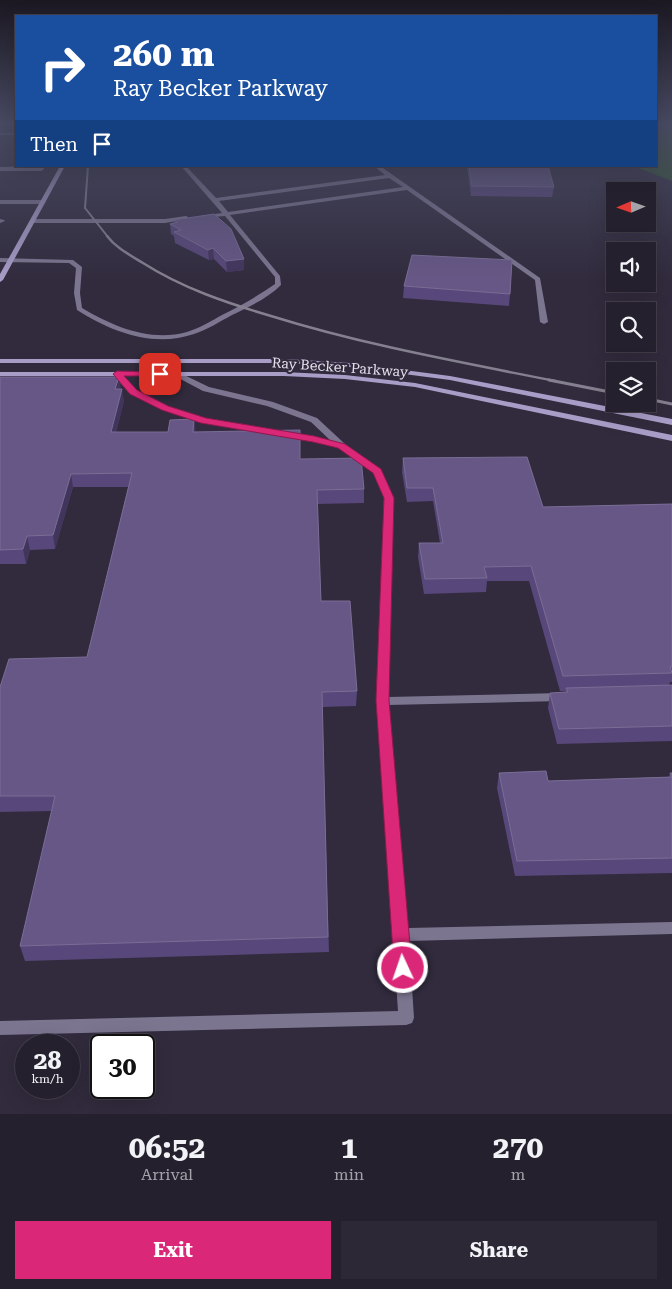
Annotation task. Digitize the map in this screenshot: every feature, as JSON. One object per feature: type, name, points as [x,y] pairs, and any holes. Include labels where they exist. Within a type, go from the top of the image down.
[{"type":"main road","points":[[0,280],[57,177]]},
{"type":"main road","name":"Ray Becker Parkway","points":[[0,361],[277,361],[350,365],[441,376],[672,422]]},
{"type":"main road","name":"Ray Becker Parkway","points":[[0,374],[309,375],[415,385],[672,438]]},
{"type":"street","points":[[0,260],[71,261],[79,267],[77,293],[79,309],[98,321],[136,336],[165,338],[188,334],[238,310],[278,285],[278,277],[273,270],[193,177]]},
{"type":"street","points":[[215,200],[383,177]]},
{"type":"street","points":[[391,177],[538,279],[544,322]]},
{"type":"street","points":[[33,221],[165,221],[408,188]]},
{"type":"street","points":[[0,202],[43,202]]},
{"type":"street","points":[[117,374],[133,392],[165,408],[204,421],[314,439],[342,446]]},
{"type":"street","points":[[0,1028],[406,1018],[382,700],[389,498],[377,471],[342,446],[314,420],[270,404],[206,389],[175,374]]},
{"type":"street","points":[[382,700],[572,696]]},
{"type":"street","points":[[401,935],[672,928]]},
{"type":"shaded area","points":[[662,177],[672,177],[672,181]]},
{"type":"building","points":[[471,177],[551,177],[554,187],[472,186]]},
{"type":"building","points":[[214,214],[231,229],[244,259],[226,261],[213,248],[208,250],[174,232],[181,230],[170,224],[177,222],[174,220]]},
{"type":"building","points":[[412,255],[512,260],[510,294],[404,286]]},
{"type":"building","points":[[0,377],[119,377],[115,389],[122,389],[111,432],[168,432],[170,420],[194,419],[193,432],[300,430],[300,459],[361,458],[364,489],[317,490],[321,601],[350,601],[357,691],[322,692],[328,937],[20,946],[55,796],[0,796],[0,687],[9,659],[87,657],[132,473],[71,474],[53,535],[27,536],[23,549],[0,550]]},
{"type":"building","points":[[527,457],[543,507],[672,504],[672,667],[670,667],[672,673],[563,676],[531,566],[484,567],[487,578],[425,579],[419,543],[443,543],[433,488],[407,488],[403,458]]},
{"type":"building","points":[[672,685],[672,726],[559,729],[550,693],[568,692],[566,688]]},
{"type":"building","points":[[546,771],[548,781],[672,777],[672,858],[517,861],[499,773]]},
{"type":"railway","points":[[87,177],[85,208],[108,237]]},
{"type":"railway","points":[[108,237],[124,251],[173,280],[238,306],[341,336],[555,381]]},
{"type":"railway","points":[[549,380],[606,391]]},
{"type":"railway","points":[[656,401],[672,404]]},
{"type":"route","points":[[160,374],[117,374],[133,392],[165,408],[204,421],[314,439],[342,446],[377,471],[389,498],[382,700],[403,968]]}]
